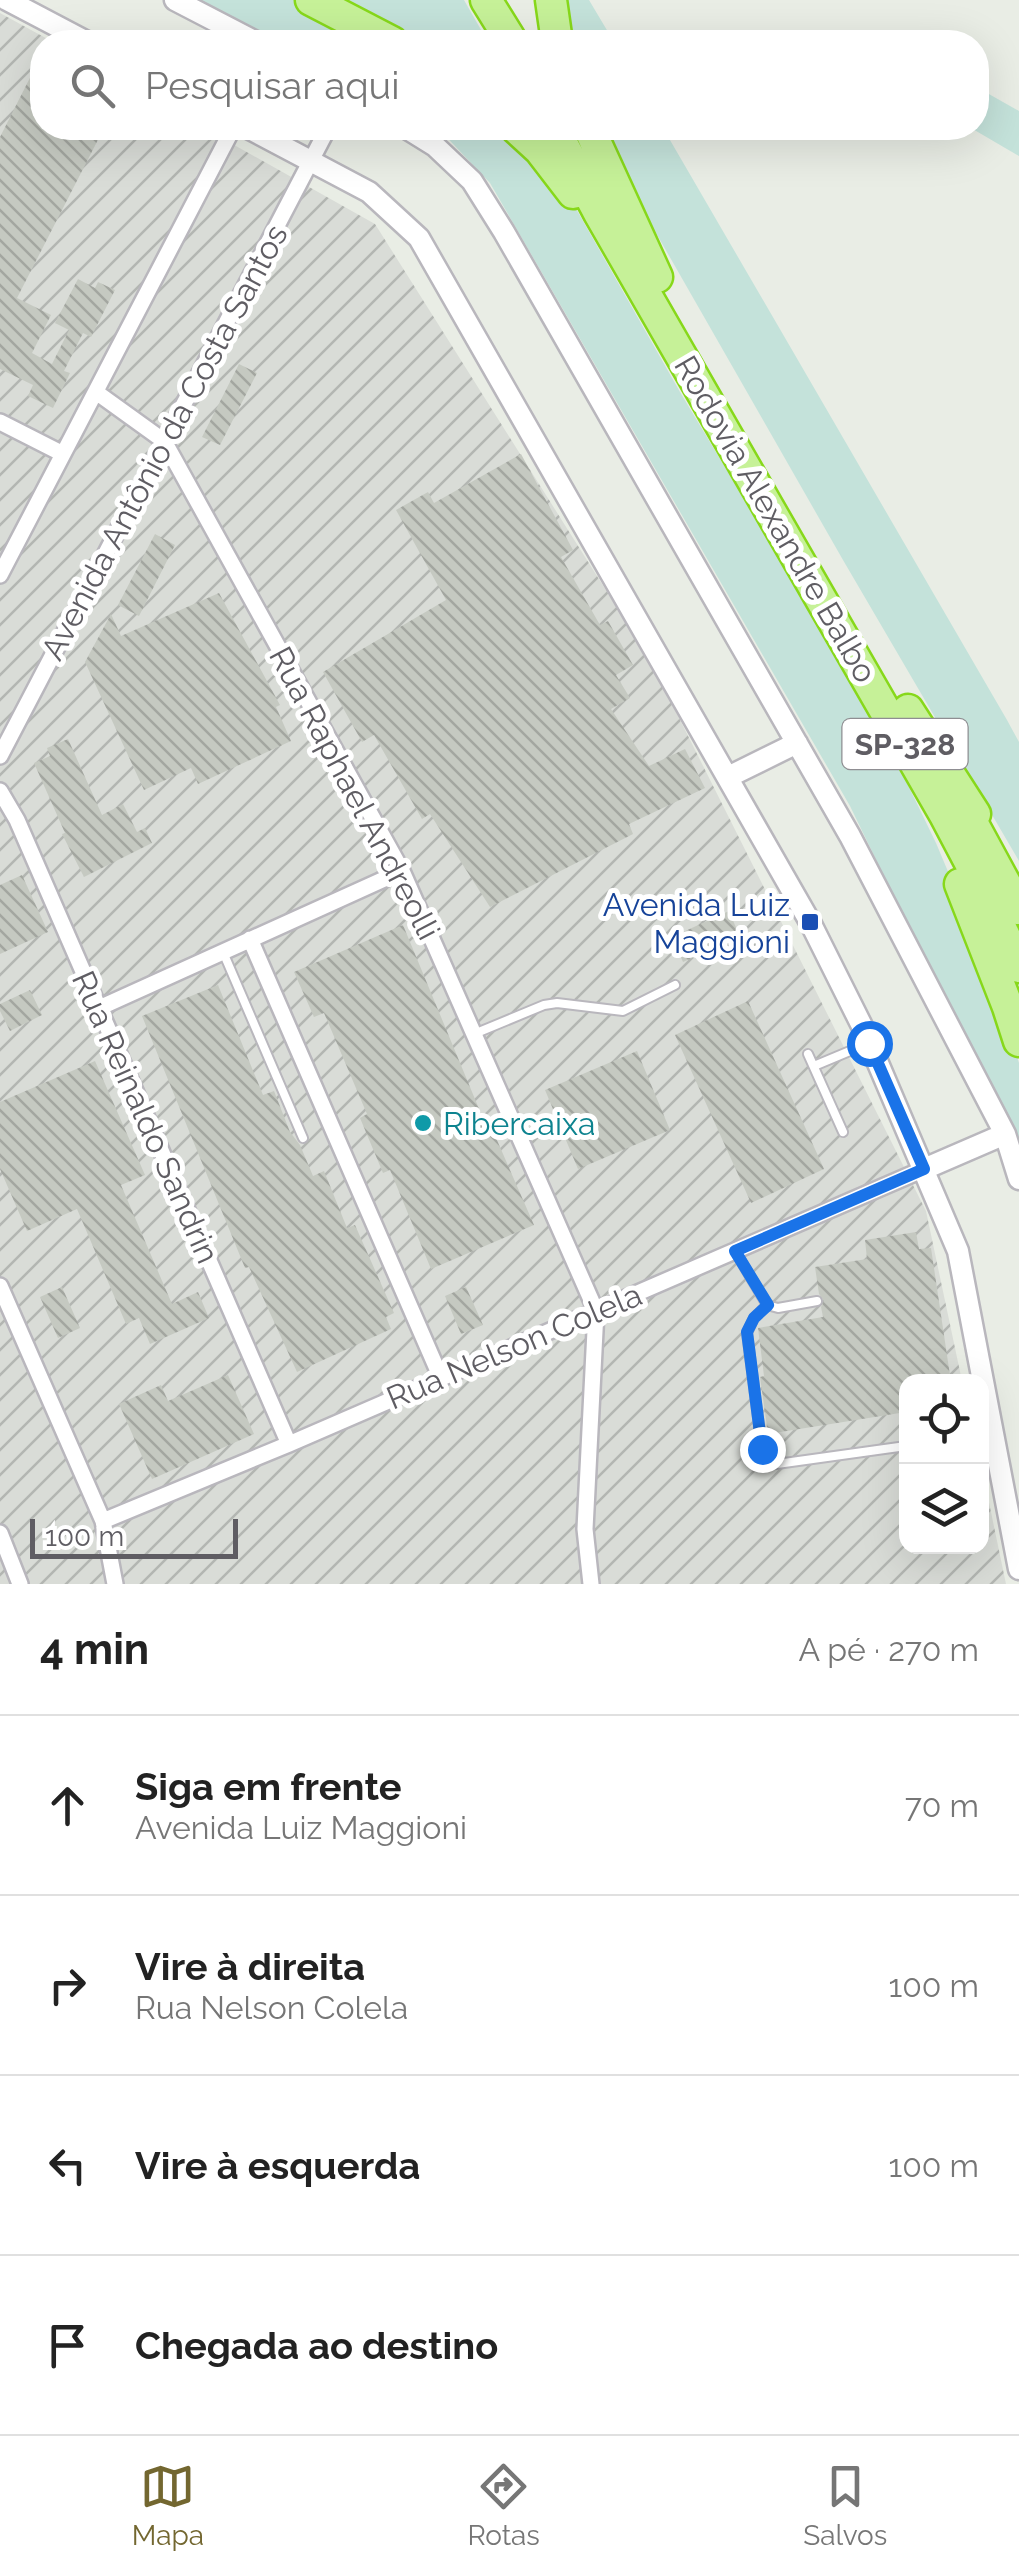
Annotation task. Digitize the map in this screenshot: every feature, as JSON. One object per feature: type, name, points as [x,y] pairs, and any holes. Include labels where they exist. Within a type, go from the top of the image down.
[{"type":"highway","points":[[311,0],[369,30]]},
{"type":"highway","points":[[551,0],[555,30]]},
{"type":"highway","points":[[490,7],[504,30]]},
{"type":"highway","points":[[529,140],[572,191],[699,404],[779,526]]},
{"type":"highway","name":"Rodovia Alexandre Balbo","points":[[560,140],[976,872],[1019,967]]},
{"type":"highway","name":"Rodovia Alexandre Balbo","points":[[571,140],[656,277],[1019,909]]},
{"type":"highway","points":[[593,140],[656,277]]},
{"type":"highway","points":[[857,659],[965,894],[1019,1041]]},
{"type":"highway","points":[[908,710],[1019,884]]},
{"type":"street","points":[[7,0],[64,30]]},
{"type":"street","points":[[175,0],[233,30]]},
{"type":"street","points":[[0,575],[227,140]]},
{"type":"street","points":[[271,140],[370,192],[419,238],[810,922],[869,1043],[958,1251],[1019,1568]]},
{"type":"street","name":"Avenida Antônio da Costa Santos","points":[[0,756],[322,140]]},
{"type":"street","points":[[425,140],[472,181],[504,232],[797,743],[850,836],[1005,1134],[1019,1179]]},
{"type":"street","name":"Rua Raphael Andreolli","points":[[96,392],[164,441],[402,870],[596,1311],[585,1529],[591,1584]]},
{"type":"street","points":[[0,422],[63,454]]},
{"type":"street","points":[[728,777],[797,743]]},
{"type":"street","name":"Rua Reinaldo Sandrin","points":[[0,791],[17,820],[289,1444]]},
{"type":"street","points":[[99,1008],[402,870]]},
{"type":"street","points":[[250,940],[441,1378]]},
{"type":"street","points":[[924,1169],[1005,1134]]},
{"type":"street","name":"Rua Nelson Colela","points":[[103,1520],[289,1444],[924,1169]]},
{"type":"street","points":[[0,1286],[103,1520],[115,1584]]},
{"type":"street","points":[[0,1532],[20,1584]]},
{"type":"lane","points":[[223,952],[303,1138]]},
{"type":"lane","points":[[474,1034],[544,1005],[623,1011],[675,985]]},
{"type":"lane","points":[[814,1066],[869,1043]]},
{"type":"lane","points":[[808,1054],[843,1132]]},
{"type":"lane","points":[[735,1251],[768,1305],[778,1308],[817,1301]]},
{"type":"lane","points":[[768,1305],[754,1318],[747,1332],[764,1456],[777,1464],[899,1447]]},
{"type":"shaded area","points":[[200,0],[298,0],[356,30],[258,30]]},
{"type":"shaded area","points":[[326,0],[464,0],[481,30],[383,30]]},
{"type":"shaded area","points":[[557,0],[589,0],[607,30],[562,30]]},
{"type":"shaded area","points":[[0,13],[31,30],[30,140],[225,140],[375,224],[650,660],[926,1211],[961,1374],[899,1374],[899,1554],[989,1554],[989,1503],[1006,1584],[0,1584]]},
{"type":"shaded area","points":[[989,94],[1019,111],[1019,156],[989,138]]},
{"type":"shaded area","points":[[449,140],[519,140],[570,198],[893,754],[936,843],[997,993],[1019,1063],[1019,1154],[850,806],[490,183]]},
{"type":"shaded area","points":[[603,140],[670,140],[1007,720],[1019,742],[1019,861]]},
{"type":"building","points":[[30,78],[30,140],[98,140],[17,298],[51,315],[32,353],[52,364],[69,330],[55,323],[78,279],[95,288],[98,282],[115,290],[91,337],[83,333],[64,371],[70,373],[53,408],[28,396],[33,385],[0,369],[0,137]]},
{"type":"building","points":[[239,364],[257,373],[220,445],[202,437]]},
{"type":"building","points":[[521,454],[573,550],[561,557],[600,625],[608,621],[633,665],[616,675],[630,698],[611,709],[649,766],[685,749],[705,788],[629,824],[633,834],[490,907],[430,814],[422,819],[374,735],[362,742],[323,672],[446,600],[396,510],[428,492],[434,503]]},
{"type":"building","points":[[155,534],[175,545],[139,616],[118,605]]},
{"type":"building","points":[[219,593],[280,705],[276,707],[291,741],[198,784],[191,768],[144,790],[85,662],[111,614],[121,636]]},
{"type":"building","points":[[68,739],[102,815],[123,804],[137,832],[145,828],[152,843],[84,877],[34,763],[50,756],[47,748]]},
{"type":"building","points":[[22,875],[48,932],[0,954],[0,885]]},
{"type":"building","points":[[729,911],[740,937],[683,962],[672,937]]},
{"type":"building","points":[[403,925],[489,1133],[493,1131],[534,1225],[431,1269],[390,1170],[383,1173],[360,1118],[367,1114],[324,1013],[314,1017],[294,972]]},
{"type":"building","points":[[218,985],[263,1095],[274,1091],[313,1176],[324,1171],[347,1228],[355,1225],[394,1313],[386,1317],[391,1329],[297,1372],[249,1267],[245,1268],[142,1016]]},
{"type":"building","points":[[30,990],[42,1015],[10,1031],[0,1004]]},
{"type":"building","points":[[748,1001],[824,1169],[751,1203],[675,1035]]},
{"type":"building","points":[[637,1051],[670,1130],[578,1169],[545,1090]]},
{"type":"building","points":[[95,1061],[145,1175],[121,1185],[172,1304],[198,1292],[209,1318],[150,1344],[139,1318],[126,1324],[77,1209],[27,1231],[0,1169],[0,1102]]},
{"type":"building","points":[[916,1232],[919,1249],[931,1248],[950,1374],[899,1374],[899,1413],[768,1434],[758,1328],[823,1317],[824,1301],[819,1294],[815,1267],[867,1259],[865,1240]]},
{"type":"building","points":[[62,1287],[80,1328],[58,1338],[40,1297]]},
{"type":"building","points":[[466,1287],[483,1325],[461,1334],[445,1296]]},
{"type":"building","points":[[228,1375],[254,1434],[152,1479],[119,1404],[161,1385],[168,1401]]},
{"type":"place","name":"Avenida Luiz Maggioni","points":[[810,922]]},
{"type":"place","name":"Ribercaixa","points":[[423,1123]]},
{"type":"route","points":[[762,1449],[747,1332],[754,1318],[768,1305],[735,1251],[924,1169],[869,1043]]}]
